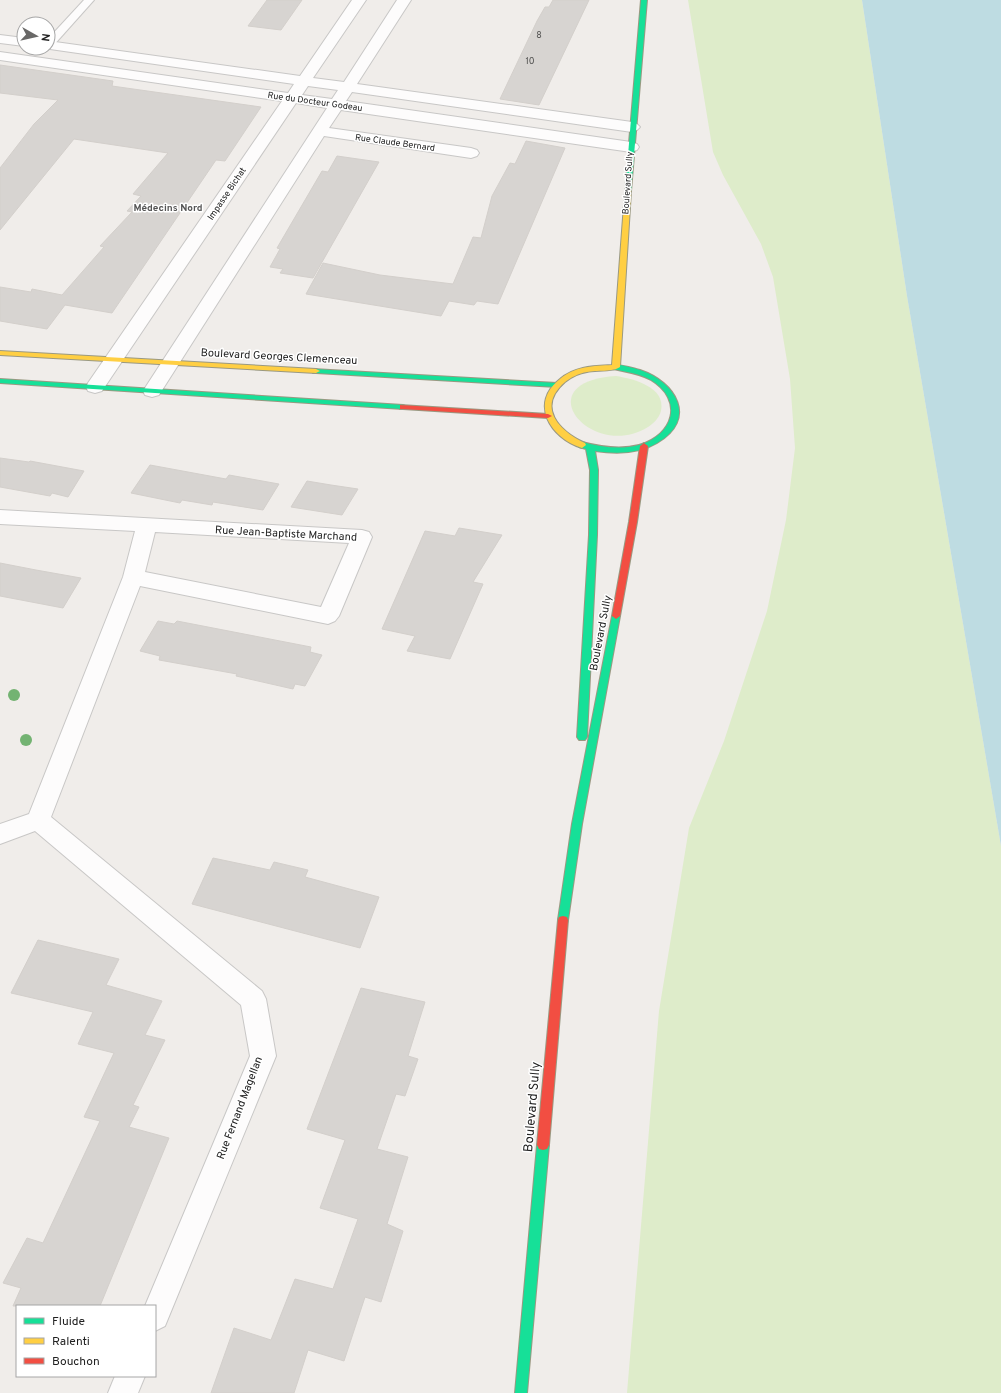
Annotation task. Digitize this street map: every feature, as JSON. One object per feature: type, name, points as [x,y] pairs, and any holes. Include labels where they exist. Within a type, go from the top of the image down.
[{"type":"main road","name":"Boulevard Sully","points":[[616,367],[632,127],[644,0]]},
{"type":"main road","name":"Boulevard Georges Clemenceau","points":[[0,353],[557,385]]},
{"type":"main road","points":[[616,367],[636,370],[654,378],[667,388],[675,400],[676,414],[672,427],[661,438],[644,446],[625,450],[604,450],[590,447],[568,438],[555,428],[548,416],[546,403],[551,391],[557,385],[578,372],[596,368],[616,367]]},
{"type":"main road","points":[[0,381],[548,416]]},
{"type":"main road","name":"Boulevard Sully","points":[[521,1393],[563,918],[577,824],[634,522],[644,446]]},
{"type":"main road","name":"Boulevard Sully","points":[[577,824],[593,528],[594,470],[590,447]]},
{"type":"street","name":"Impasse Bichat","points":[[94,387],[359,0]]},
{"type":"street","points":[[152,391],[319,131],[349,88],[404,0]]},
{"type":"street","points":[[0,38],[16,41]]},
{"type":"street","name":"Rue du Docteur Godeau","points":[[56,46],[632,127]]},
{"type":"street","name":"Rue du Docteur Godeau","points":[[0,56],[631,147]]},
{"type":"street","name":"Rue Claude Bernard","points":[[319,131],[471,153]]},
{"type":"street","name":"Rue Jean-Baptiste Marchand","points":[[0,518],[362,537],[328,616],[133,577]]},
{"type":"street","points":[[0,834],[38,820],[133,577],[147,526]]},
{"type":"street","name":"Rue Fernand Magellan","points":[[38,820],[253,999],[263,1056],[156,1314]]},
{"type":"street","points":[[123,1393],[130,1377]]},
{"type":"lane","points":[[56,36],[89,0]]},
{"type":"green space","points":[[688,0],[862,0],[907,296],[1001,846],[1001,1393],[627,1393],[659,1011],[689,828],[724,741],[767,611],[786,520],[795,448],[790,379],[773,277],[761,244],[723,175],[713,152]]},
{"type":"green space","points":[[616,376],[639,382],[654,390],[659,396],[661,411],[656,420],[648,427],[627,435],[606,435],[589,428],[576,417],[571,404],[574,391],[589,381]]},
{"type":"water","points":[[862,0],[1001,0],[1001,846],[907,296]]},
{"type":"building","points":[[267,0],[302,0],[281,30],[248,26]]},
{"type":"building","points":[[553,0],[589,0],[539,105],[500,99],[537,21],[545,7],[549,7]]},
{"type":"building","points":[[0,65],[113,81],[112,86],[261,107],[225,161],[216,160],[112,313],[65,305],[47,329],[0,321],[0,287],[31,292],[32,289],[62,295],[104,247],[100,246],[132,212],[127,211],[141,196],[133,194],[168,153],[74,139],[0,230],[0,168],[34,124],[58,100],[0,93]]},
{"type":"building","points":[[526,141],[565,148],[498,304],[477,301],[474,305],[449,301],[441,316],[306,294],[323,263],[380,275],[453,284],[473,237],[481,238],[492,196],[510,163],[515,164]]},
{"type":"building","points":[[337,156],[379,162],[313,278],[280,273],[283,269],[270,267],[280,249],[277,248],[322,171],[328,172]]},
{"type":"building","points":[[0,458],[30,461],[84,471],[68,497],[52,493],[50,496],[0,487]]},
{"type":"building","points":[[150,465],[226,479],[229,475],[279,484],[263,510],[213,502],[212,505],[182,500],[180,503],[131,493]]},
{"type":"building","points":[[307,481],[358,489],[342,515],[291,507]]},
{"type":"building","points":[[459,528],[502,535],[473,582],[483,584],[450,659],[407,651],[415,636],[382,629],[425,531],[455,536]]},
{"type":"building","points":[[0,563],[81,578],[63,608],[0,596]]},
{"type":"building","points":[[158,621],[174,624],[177,621],[311,647],[310,652],[322,655],[305,686],[295,684],[293,689],[236,676],[237,674],[159,660],[160,656],[140,651]]},
{"type":"building","points":[[213,858],[270,870],[274,862],[308,870],[305,877],[379,897],[360,948],[192,904]]},
{"type":"building","points":[[38,940],[119,959],[106,985],[162,1001],[145,1035],[165,1040],[133,1105],[139,1107],[129,1127],[169,1138],[100,1305],[13,1306],[21,1288],[3,1283],[27,1238],[43,1243],[100,1121],[84,1117],[114,1053],[78,1044],[93,1012],[11,993]]},
{"type":"building","points":[[361,988],[425,1002],[408,1056],[418,1059],[405,1096],[396,1094],[377,1149],[408,1157],[387,1224],[403,1231],[381,1302],[365,1297],[344,1361],[308,1350],[294,1393],[211,1393],[234,1328],[271,1340],[295,1279],[333,1289],[358,1219],[320,1208],[345,1140],[307,1129]]},
{"type":"traffic: fast","points":[[628,191],[644,0]]},
{"type":"traffic: fast","points":[[582,445],[605,450],[630,449],[653,442],[663,436],[671,427],[675,417],[675,407],[672,397],[667,390],[653,378],[635,371],[616,367]]},
{"type":"traffic: fast","points":[[316,371],[557,385]]},
{"type":"traffic: fast","points":[[0,381],[403,407]]},
{"type":"traffic: fast","points":[[582,737],[593,535],[594,470],[590,447]]},
{"type":"traffic: fast","points":[[563,920],[577,824],[616,616]]},
{"type":"traffic: fast","points":[[521,1393],[543,1145]]},
{"type":"traffic: slow","points":[[616,367],[628,191]]},
{"type":"traffic: slow","points":[[0,353],[316,371]]},
{"type":"traffic: slow","points":[[582,445],[568,439],[558,430],[551,420],[548,410],[549,399],[554,389],[563,380],[577,372],[591,368],[616,367]]},
{"type":"traffic: jam","points":[[403,407],[548,416]]},
{"type":"traffic: jam","points":[[616,616],[633,522],[644,446]]},
{"type":"traffic: jam","points":[[543,1145],[563,920]]},
{"type":"district","name":"Médecins Nord","points":[[168,208]]}]
